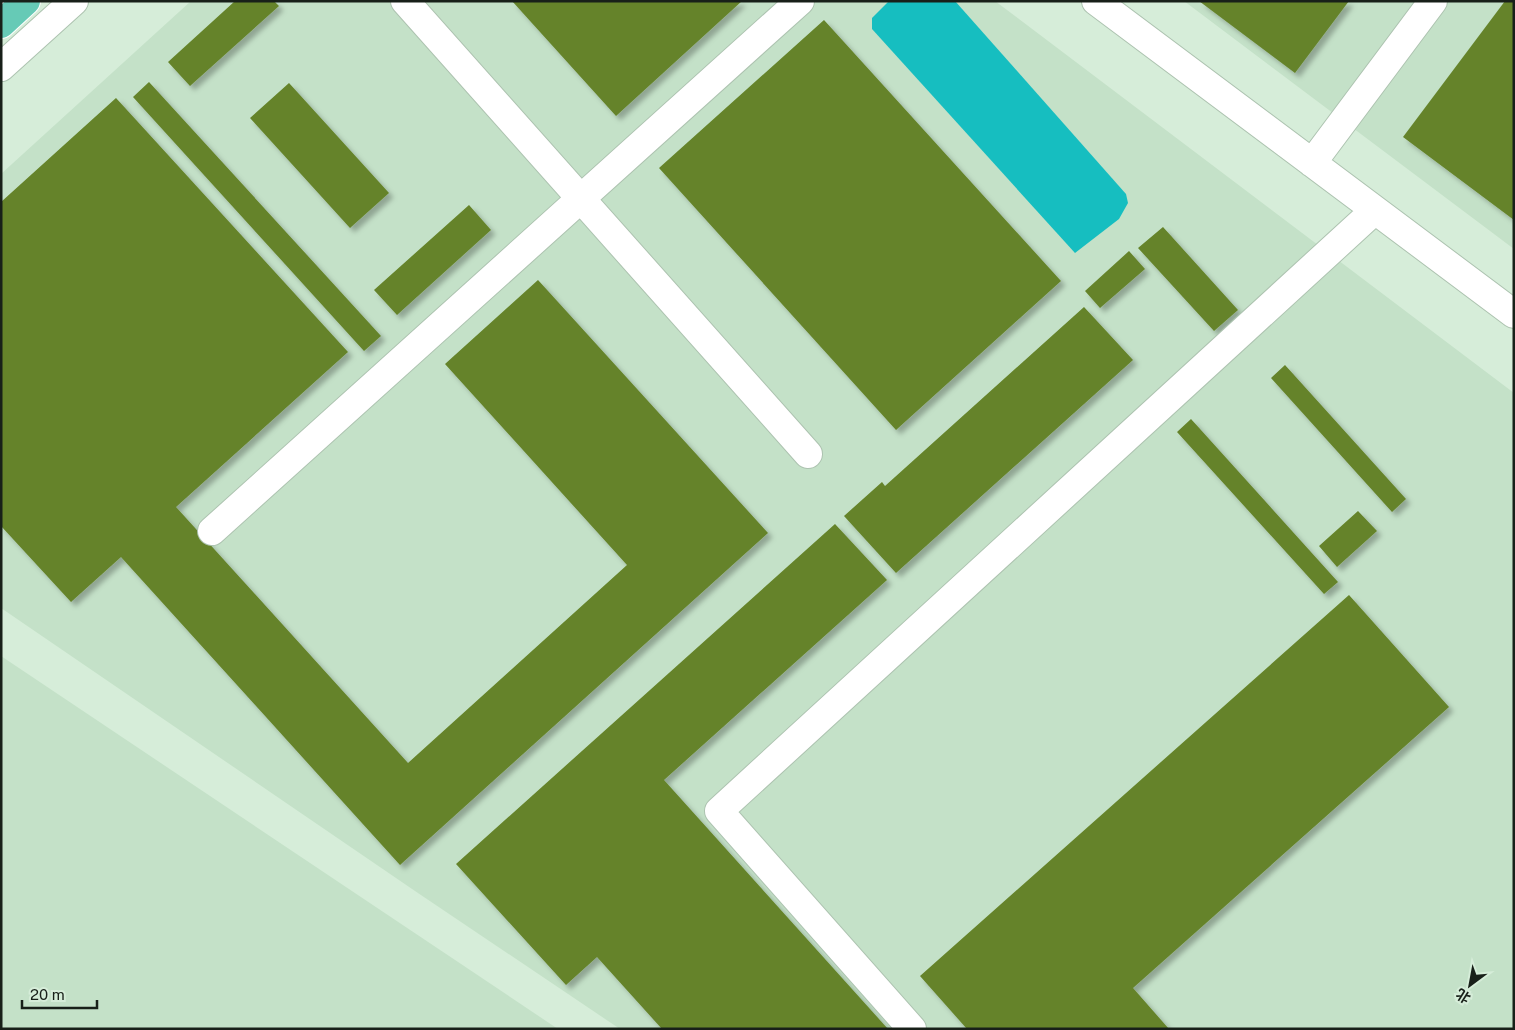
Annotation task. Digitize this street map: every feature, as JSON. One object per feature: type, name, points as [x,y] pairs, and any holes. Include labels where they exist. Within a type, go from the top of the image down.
[{"type":"main road","points":[[1,24],[26,1]]},
{"type":"street","points":[[1,67],[74,1]]},
{"type":"street","points":[[405,1],[808,454]]},
{"type":"street","points":[[212,531],[800,1]]},
{"type":"street","points":[[1096,1],[1514,314]]},
{"type":"street","points":[[1312,163],[1433,1]]},
{"type":"street","points":[[912,1029],[718,811],[1376,210]]},
{"type":"shaded area","points":[[191,1],[995,1],[1514,393],[1514,1029],[620,1029],[1,608],[1,174]]},
{"type":"shaded area","points":[[1184,1],[1514,1],[1514,249]]},
{"type":"shaded area","points":[[1,656],[558,1029],[1,1029]]},
{"type":"water","points":[[889,1],[955,1],[1126,194],[1128,203],[1119,219],[1075,253],[872,29],[872,18]]},
{"type":"building","points":[[235,1],[274,1],[279,6],[190,86],[168,62]]},
{"type":"building","points":[[512,1],[742,1],[616,116]]},
{"type":"building","points":[[1199,1],[1349,1],[1295,73]]},
{"type":"building","points":[[1505,1],[1514,1],[1514,220],[1403,137]]},
{"type":"building","points":[[824,20],[1061,281],[896,430],[659,168]]},
{"type":"building","points":[[149,82],[381,336],[364,351],[133,97]]},
{"type":"building","points":[[289,83],[389,193],[350,228],[250,118]]},
{"type":"building","points":[[116,98],[348,352],[176,507],[408,763],[627,565],[445,364],[538,280],[768,533],[400,865],[121,557],[71,602],[1,526],[1,202]]},
{"type":"building","points":[[469,205],[491,230],[397,315],[374,290]]},
{"type":"building","points":[[1163,227],[1238,310],[1214,331],[1138,248]]},
{"type":"building","points":[[1129,251],[1145,269],[1100,308],[1085,291]]},
{"type":"building","points":[[1084,307],[1133,360],[896,573],[844,516],[882,482],[885,486]]},
{"type":"building","points":[[1285,365],[1406,499],[1392,512],[1271,378]]},
{"type":"building","points":[[1191,419],[1338,582],[1324,594],[1177,432]]},
{"type":"building","points":[[1358,511],[1377,531],[1337,567],[1319,546]]},
{"type":"building","points":[[835,524],[887,580],[664,780],[888,1029],[662,1029],[597,957],[566,985],[456,864]]},
{"type":"building","points":[[1349,595],[1449,707],[1133,988],[1169,1029],[967,1029],[920,976]]}]
